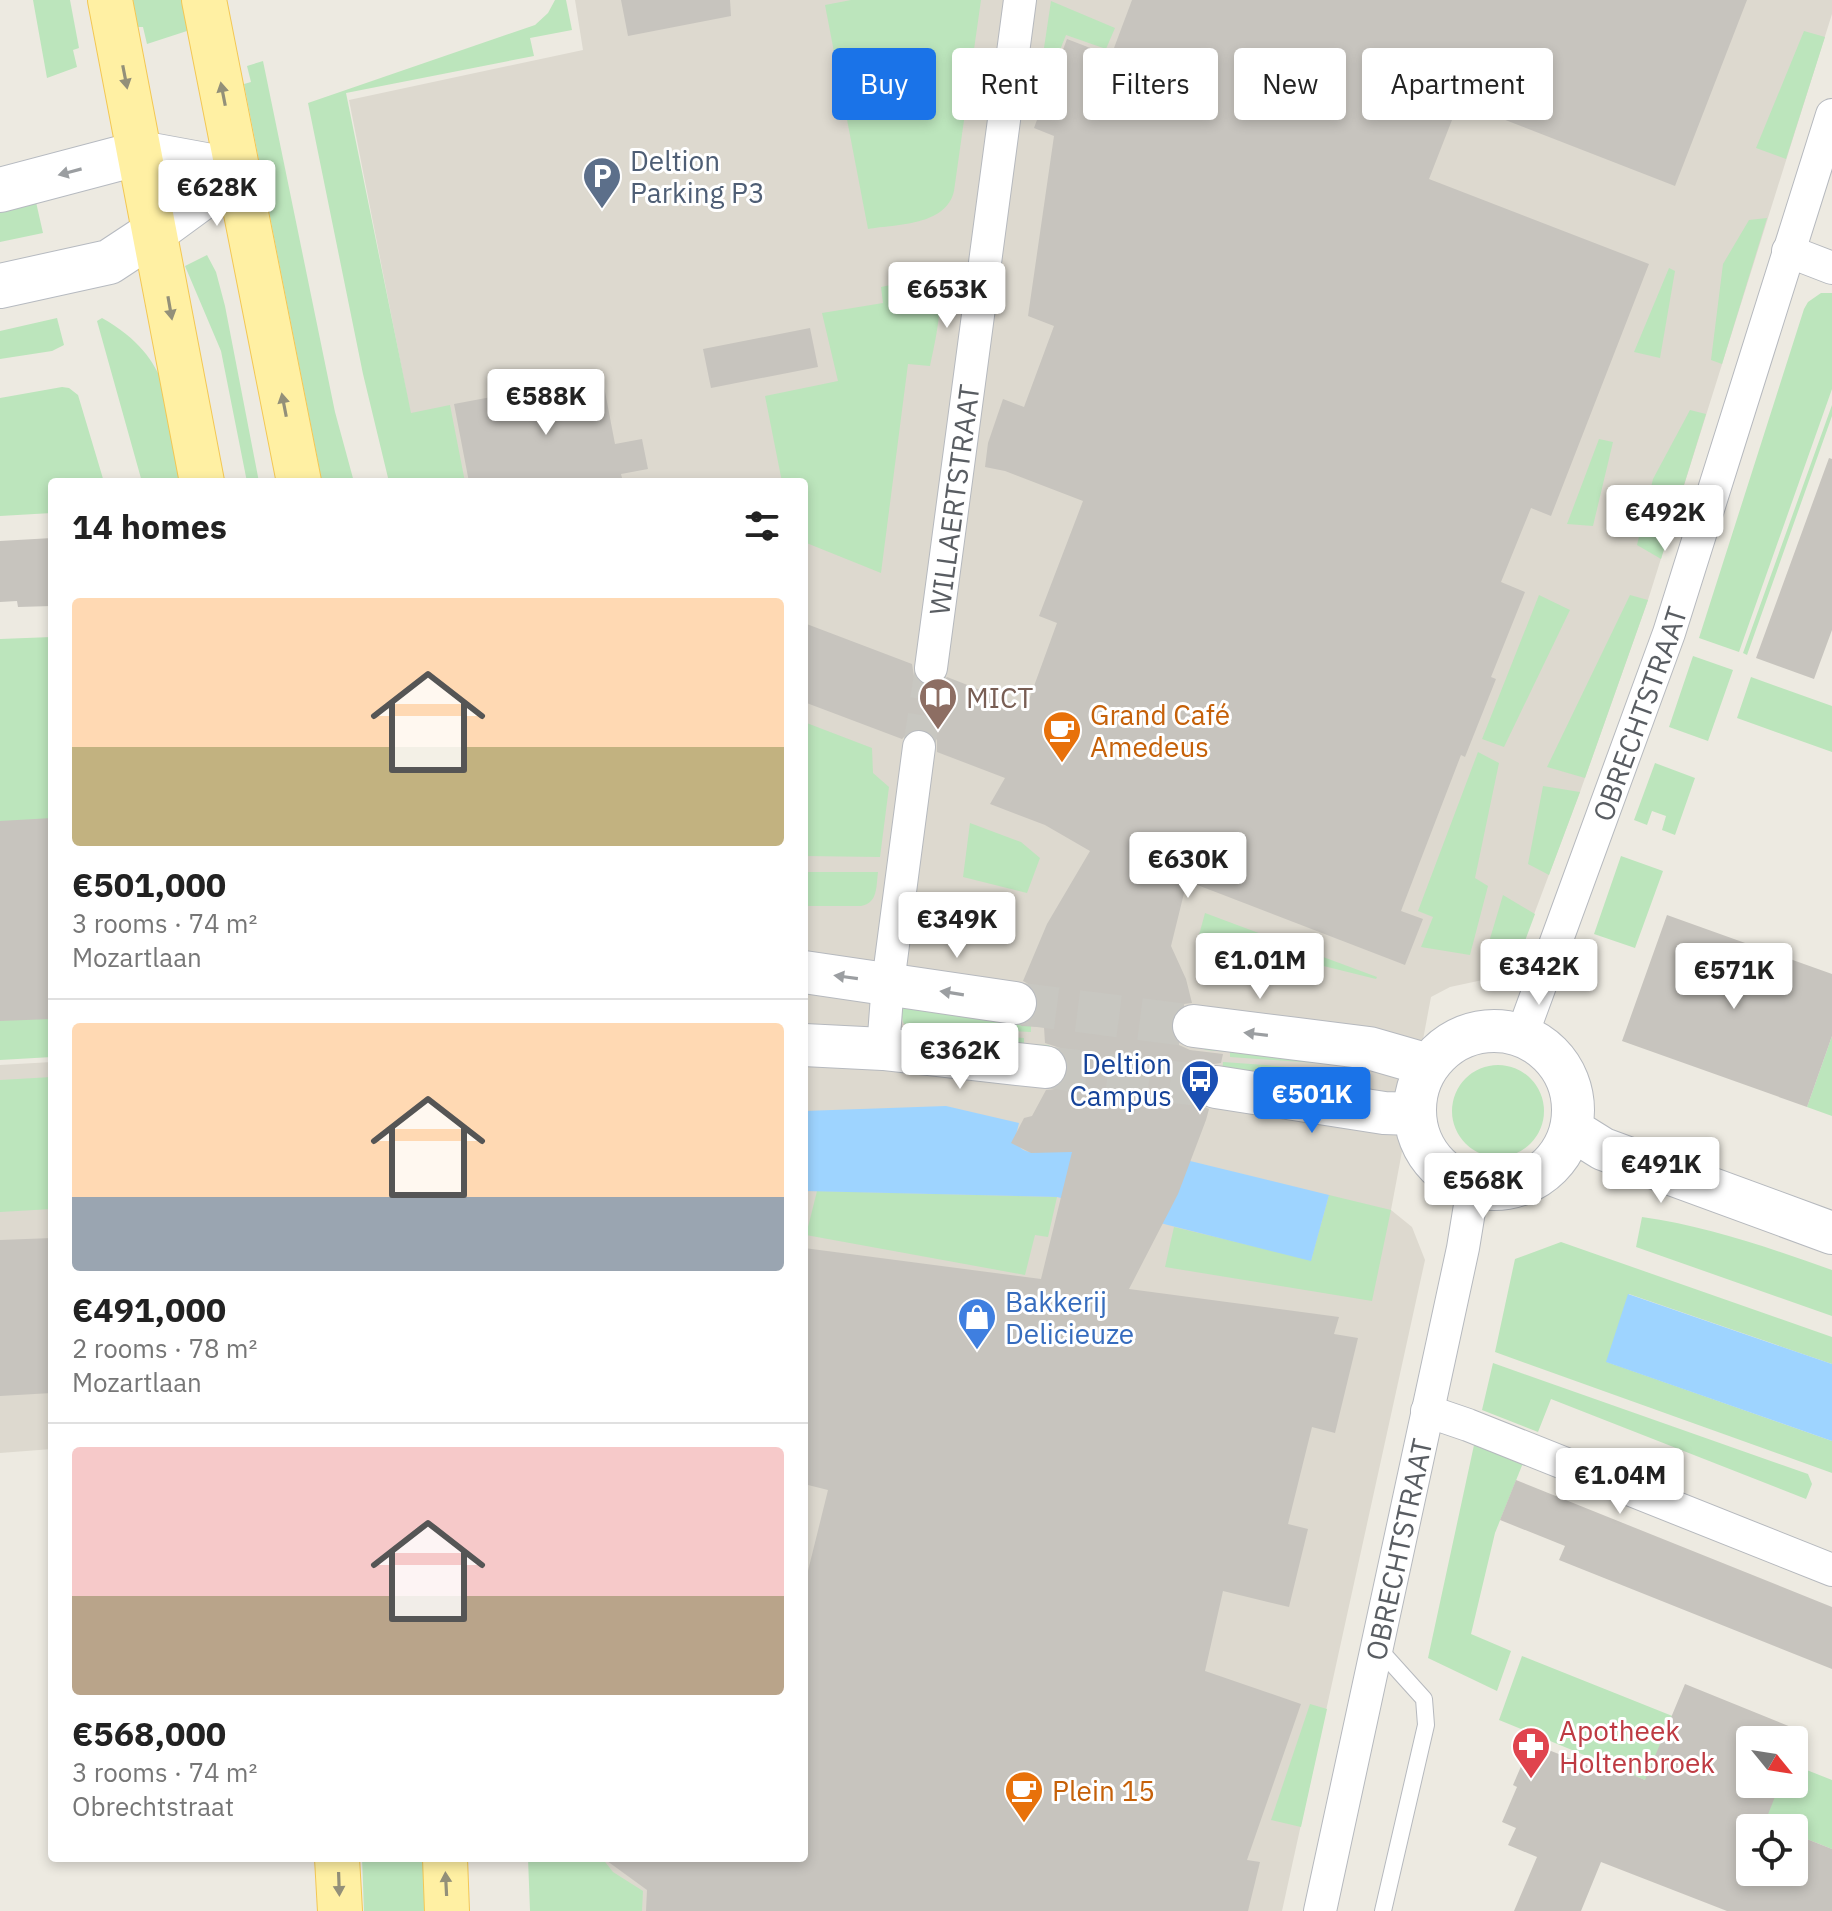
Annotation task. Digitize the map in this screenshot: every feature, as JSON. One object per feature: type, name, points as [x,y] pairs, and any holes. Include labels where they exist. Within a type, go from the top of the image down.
[{"type":"main road","points":[[110,0],[201,478]]},
{"type":"main road","points":[[204,0],[298,478]]},
{"type":"main road","points":[[0,190],[140,153],[238,171]]},
{"type":"main road","points":[[0,286],[109,262],[238,171]]},
{"type":"main road","points":[[337,1862],[340,1911]]},
{"type":"main road","points":[[445,1862],[447,1911]]},
{"type":"street","name":"WILLAERTSTRAAT","points":[[931,668],[1020,0]]},
{"type":"street","name":"OBRECHTSTRAAT","points":[[1522,1035],[1669,633],[1832,115]]},
{"type":"street","points":[[1788,251],[1832,268]]},
{"type":"street","points":[[883,1049],[888,983],[919,747]]},
{"type":"street","points":[[808,973],[1015,1003]]},
{"type":"street","points":[[1194,1026],[1369,1048],[1428,1065]]},
{"type":"street","points":[[1497,1030],[1522,1035],[1543,1047],[1558,1063],[1569,1084],[1574,1106],[1571,1129],[1561,1152],[1545,1171],[1523,1184],[1498,1189],[1473,1187],[1438,1167],[1426,1151],[1414,1114],[1417,1088],[1428,1065],[1448,1045],[1471,1033],[1497,1030]]},
{"type":"street","points":[[808,1045],[883,1049],[1045,1067]]},
{"type":"street","points":[[1216,1087],[1384,1113],[1414,1114]]},
{"type":"street","points":[[1571,1129],[1603,1149],[1832,1233]]},
{"type":"street","name":"OBRECHTSTRAAT","points":[[1320,1911],[1473,1187]]},
{"type":"street","points":[[1427,1411],[1832,1570]]},
{"type":"lane","points":[[1377,1647],[1424,1699],[1426,1725],[1383,1911]]},
{"type":"shaded area","points":[[575,0],[1832,0],[1832,14],[1648,600],[1518,957],[1505,972],[1492,978],[1450,987],[1431,997],[1391,1210],[1412,1227],[1425,1260],[1282,1911],[546,1911],[544,1862],[808,1862],[808,478],[423,478],[349,100],[583,50]]},
{"type":"shaded area","points":[[48,1062],[48,1449],[0,1453],[0,1065]]},
{"type":"green space","points":[[33,0],[70,0],[79,48],[73,50],[77,67],[47,78]]},
{"type":"green space","points":[[133,0],[185,0],[190,30],[147,44],[143,27],[138,27]]},
{"type":"green space","points":[[555,0],[566,0],[572,30],[530,38],[534,56],[346,93],[411,413],[450,405],[464,478],[388,478],[363,374],[308,103],[535,25],[548,13]]},
{"type":"green space","points":[[851,0],[981,0],[974,48],[952,48],[952,120],[964,120],[954,191],[949,202],[931,217],[868,229],[847,120],[936,120],[936,48],[833,48],[825,5]]},
{"type":"green space","points":[[1051,1],[1115,28],[1106,48],[1066,35],[1061,48],[1044,48]]},
{"type":"green space","points":[[1804,31],[1825,37],[1786,159],[1756,148]]},
{"type":"green space","points":[[263,61],[335,412],[353,478],[321,478],[244,84],[251,82],[247,66]]},
{"type":"green space","points":[[36,202],[43,233],[0,242],[0,211]]},
{"type":"green space","points":[[1767,218],[1722,364],[1711,360],[1723,264],[1749,220]]},
{"type":"green space","points":[[207,255],[216,272],[258,478],[246,478],[221,351],[185,266]]},
{"type":"green space","points":[[1669,268],[1675,271],[1660,358],[1634,352]]},
{"type":"green space","points":[[914,280],[930,283],[939,295],[939,315],[930,366],[908,364],[881,573],[808,544],[808,478],[781,478],[765,396],[838,381],[822,313],[883,303],[881,287]]},
{"type":"green space","points":[[1821,293],[1832,293],[1832,389],[1739,652],[1699,638],[1804,309]]},
{"type":"green space","points":[[57,318],[64,345],[52,351],[0,359],[0,331]]},
{"type":"green space","points":[[102,318],[126,334],[156,368],[170,408],[182,478],[141,478],[97,321]]},
{"type":"green space","points":[[62,387],[78,395],[103,478],[48,478],[48,513],[0,516],[0,398]]},
{"type":"green space","points":[[1832,405],[1832,416],[1747,655],[1743,653]]},
{"type":"green space","points":[[1690,410],[1706,414],[1661,559],[1637,545],[1653,479]]},
{"type":"green space","points":[[1599,439],[1613,442],[1593,526],[1567,524]]},
{"type":"green space","points":[[1539,595],[1570,610],[1504,747],[1482,739]]},
{"type":"green space","points":[[1630,595],[1648,600],[1585,778],[1547,767]]},
{"type":"green space","points":[[48,637],[48,1057],[0,1060],[0,639]]},
{"type":"green space","points":[[1693,656],[1733,670],[1708,741],[1669,727]]},
{"type":"green space","points":[[1751,677],[1832,706],[1832,752],[1737,718]]},
{"type":"green space","points":[[808,724],[872,748],[873,773],[889,787],[880,857],[808,856]]},
{"type":"green space","points":[[1478,752],[1499,763],[1475,878],[1488,886],[1470,955],[1421,947],[1433,917],[1418,911]]},
{"type":"green space","points":[[1655,763],[1695,778],[1675,835],[1662,830],[1666,816],[1652,811],[1647,825],[1634,820]]},
{"type":"green space","points":[[1543,786],[1580,792],[1549,875],[1528,864]]},
{"type":"green space","points":[[970,823],[1021,842],[1040,858],[1027,893],[963,877]]},
{"type":"green space","points":[[1621,856],[1663,871],[1635,948],[1594,934]]},
{"type":"green space","points":[[808,872],[878,872],[871,902],[861,906],[808,906]]},
{"type":"green space","points":[[1503,895],[1535,914],[1522,949],[1486,952]]},
{"type":"green space","points":[[1205,913],[1377,977],[1199,935]]},
{"type":"green space","points":[[905,1007],[1031,1021],[1031,1032],[939,1027],[938,1032],[1024,1038],[1024,1044],[1049,1045],[1051,1048],[913,1036],[903,1022],[901,1011]]},
{"type":"green space","points":[[1832,1036],[1832,1116],[1807,1107]]},
{"type":"green space","points":[[1203,1047],[1358,1057],[1351,1094],[1222,1079],[1223,1062],[1345,1071],[1345,1065],[1230,1057],[1230,1052],[1205,1050]]},
{"type":"green space","points":[[1498,1065],[1516,1068],[1531,1078],[1541,1093],[1544,1111],[1541,1129],[1531,1144],[1516,1154],[1498,1157],[1480,1154],[1465,1144],[1455,1129],[1452,1111],[1455,1093],[1465,1078],[1480,1068]]},
{"type":"green space","points":[[48,1077],[48,1209],[0,1212],[0,1080]]},
{"type":"green space","points":[[817,1191],[1057,1197],[1048,1237],[1035,1235],[1025,1275],[808,1235]]},
{"type":"green space","points":[[1329,1195],[1391,1210],[1372,1301],[1165,1267],[1174,1227],[1311,1260]]},
{"type":"green space","points":[[1642,1217],[1714,1232],[1832,1270],[1832,1316],[1636,1247]]},
{"type":"green space","points":[[1561,1242],[1832,1337],[1832,1364],[1629,1294],[1607,1362],[1832,1441],[1832,1473],[1495,1352],[1515,1259]]},
{"type":"green space","points":[[1493,1363],[1808,1474],[1812,1484],[1806,1499],[1551,1399],[1538,1432],[1482,1410]]},
{"type":"green space","points":[[1474,1445],[1523,1463],[1495,1533],[1471,1634],[1511,1651],[1497,1691],[1428,1658]]},
{"type":"green space","points":[[1522,1656],[1736,1741],[1736,1751],[1645,1780],[1499,1720]]},
{"type":"green space","points":[[1310,1704],[1327,1709],[1301,1827],[1271,1820]]},
{"type":"green space","points":[[1808,1771],[1832,1780],[1832,1849],[1808,1840],[1808,1814],[1766,1814],[1768,1798],[1808,1798]]},
{"type":"green space","points":[[362,1862],[423,1862],[426,1911],[364,1911]]},
{"type":"green space","points":[[528,1862],[605,1862],[613,1872],[643,1891],[642,1911],[530,1911]]},
{"type":"water","points":[[946,1106],[1019,1123],[1015,1139],[1022,1149],[1029,1152],[1043,1151],[1051,1127],[1329,1195],[1311,1261],[1057,1197],[808,1191],[808,1111]]},
{"type":"water","points":[[1628,1294],[1832,1364],[1832,1441],[1606,1362]]},
{"type":"building","points":[[621,0],[730,0],[731,16],[628,36]]},
{"type":"building","points":[[1132,0],[1747,0],[1675,186],[1505,120],[1553,120],[1553,48],[1362,48],[1362,120],[1452,120],[1429,179],[1649,264],[1551,516],[1531,508],[1501,582],[1525,592],[1491,677],[1496,679],[1465,757],[1461,755],[1401,911],[1423,919],[1405,965],[1187,881],[1171,946],[1186,979],[1192,1003],[1184,1004],[1174,1012],[1170,1022],[1172,1035],[1179,1045],[1190,1050],[1223,1054],[1221,1063],[1207,1065],[1198,1071],[1192,1083],[1194,1096],[1200,1105],[1209,1109],[1206,1120],[1178,1194],[1129,1289],[1339,1317],[1334,1334],[1358,1338],[1335,1433],[1312,1427],[1288,1524],[1308,1529],[1289,1607],[1223,1591],[1205,1671],[1301,1704],[1247,1860],[1260,1862],[1248,1911],[646,1911],[647,1890],[608,1862],[808,1862],[808,1571],[828,1490],[808,1485],[808,1249],[1041,1279],[1072,1152],[1031,1153],[1011,1143],[1024,1118],[1032,1116],[1046,1090],[1055,1089],[1064,1082],[1069,1069],[1067,1057],[1060,1048],[1045,1043],[1044,1027],[1020,1026],[1033,1018],[1039,1006],[1037,993],[1023,981],[1047,924],[1090,851],[1045,825],[990,804],[1005,778],[937,752],[937,740],[930,732],[922,728],[912,729],[902,739],[808,704],[808,625],[912,664],[914,676],[928,687],[939,685],[947,677],[1026,708],[1057,623],[1039,616],[1083,501],[1005,471],[985,467],[988,443],[1003,399],[1024,407],[1054,326],[1028,316],[1054,136],[1034,128],[1037,120],[1067,120],[1067,48],[1064,48],[1067,39],[1090,48],[1083,48],[1083,120],[1218,120],[1218,48],[1114,48]]},
{"type":"building","points":[[810,328],[818,367],[711,388],[703,349]]},
{"type":"building","points":[[602,376],[615,444],[642,439],[648,469],[621,474],[622,478],[468,478],[454,404]]},
{"type":"building","points":[[1829,458],[1832,459],[1832,630],[1814,679],[1756,658]]},
{"type":"building","points":[[48,538],[48,606],[18,607],[17,601],[0,602],[0,541]]},
{"type":"building","points":[[48,818],[48,1019],[0,1021],[0,821]]},
{"type":"building","points":[[1667,915],[1832,974],[1832,1036],[1807,1107],[1622,1041]]},
{"type":"building","points":[[48,1238],[48,1393],[0,1396],[0,1240]]},
{"type":"building","points":[[1516,1480],[1832,1607],[1832,1669],[1559,1560],[1565,1546],[1500,1520]]},
{"type":"building","points":[[1685,1684],[1789,1726],[1736,1726],[1736,1798],[1774,1798],[1768,1814],[1736,1814],[1736,1886],[1808,1886],[1808,1840],[1832,1849],[1832,1911],[1727,1911],[1601,1862],[1581,1911],[1514,1911],[1537,1857],[1508,1845],[1516,1828],[1502,1822],[1517,1787],[1513,1785],[1531,1743],[1594,1768],[1598,1760],[1645,1780]]},
{"type":"tunnel","points":[[919,747],[931,668]]},
{"type":"tunnel","points":[[1015,1003],[1194,1026]]},
{"type":"tunnel","points":[[1045,1067],[1216,1087]]},
{"type":"place","name":"Deltion Parking P3","points":[[602,210]]},
{"type":"place","name":"MICT","points":[[938,731]]},
{"type":"place","name":"Grand Café Amedeus","points":[[1062,764]]},
{"type":"place","name":"Deltion Campus","points":[[1200,1113]]},
{"type":"place","name":"Bakkerij Delicieuze","points":[[977,1351]]},
{"type":"place","name":"Apotheek Holtenbroek","points":[[1531,1780]]},
{"type":"place","name":"Plein 15","points":[[1024,1824]]}]
